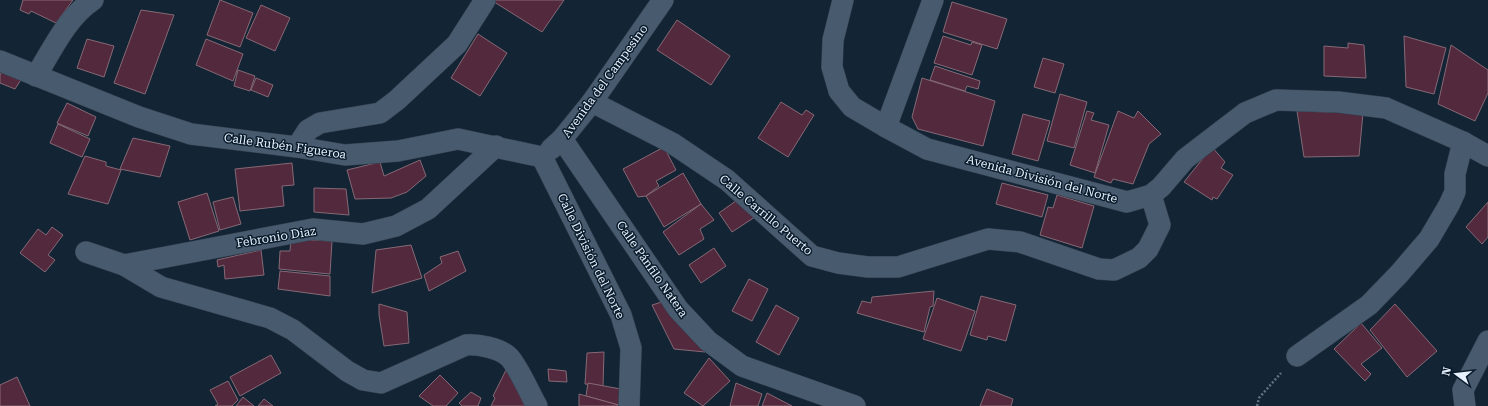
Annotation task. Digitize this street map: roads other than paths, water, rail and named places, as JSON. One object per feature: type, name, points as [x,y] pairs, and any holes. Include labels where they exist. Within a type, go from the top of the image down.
[{"type":"street","points":[[36,76],[66,27],[85,5],[93,0]]},
{"type":"street","points":[[297,147],[308,130],[320,123],[380,113],[397,100],[457,44],[485,0]]},
{"type":"street","name":"Avenida del Campesino","points":[[542,157],[562,140],[592,102],[664,0]]},
{"type":"street","name":"Avenida División del Norte","points":[[843,0],[833,40],[832,67],[839,91],[852,107],[886,127],[927,148],[1127,202],[1151,195],[1161,187],[1185,159],[1245,113],[1276,100],[1338,102],[1386,108],[1463,142],[1488,156]]},
{"type":"street","points":[[886,127],[933,0]]},
{"type":"street","name":"Calle Rubén Figueroa","points":[[0,61],[140,117],[191,134],[297,147],[345,155],[398,151],[458,139],[542,157]]},
{"type":"street","name":"Calle Carrillo Puerto","points":[[592,102],[672,143],[727,180],[812,256],[838,263],[868,267],[898,267],[988,239],[1020,242],[1099,269],[1114,270],[1139,258],[1148,249],[1160,225],[1151,195]]},
{"type":"street","name":"Calle Pánfilo Natera","points":[[562,140],[678,309],[708,341],[742,366],[855,406]]},
{"type":"street","points":[[1297,356],[1369,305],[1399,274],[1429,239],[1455,192],[1455,174],[1463,142]]},
{"type":"street","name":"Febronio Diaz","points":[[124,265],[313,229],[363,234],[396,226],[428,209],[496,146]]},
{"type":"street","name":"Calle División del Norte","points":[[542,157],[621,315],[631,348],[629,406]]},
{"type":"street","points":[[86,252],[124,265],[161,287],[270,318],[293,330],[347,372],[363,380],[381,383],[466,345],[479,344],[509,357],[536,406]]},
{"type":"street","points":[[1465,406],[1463,390],[1488,341]]}]
